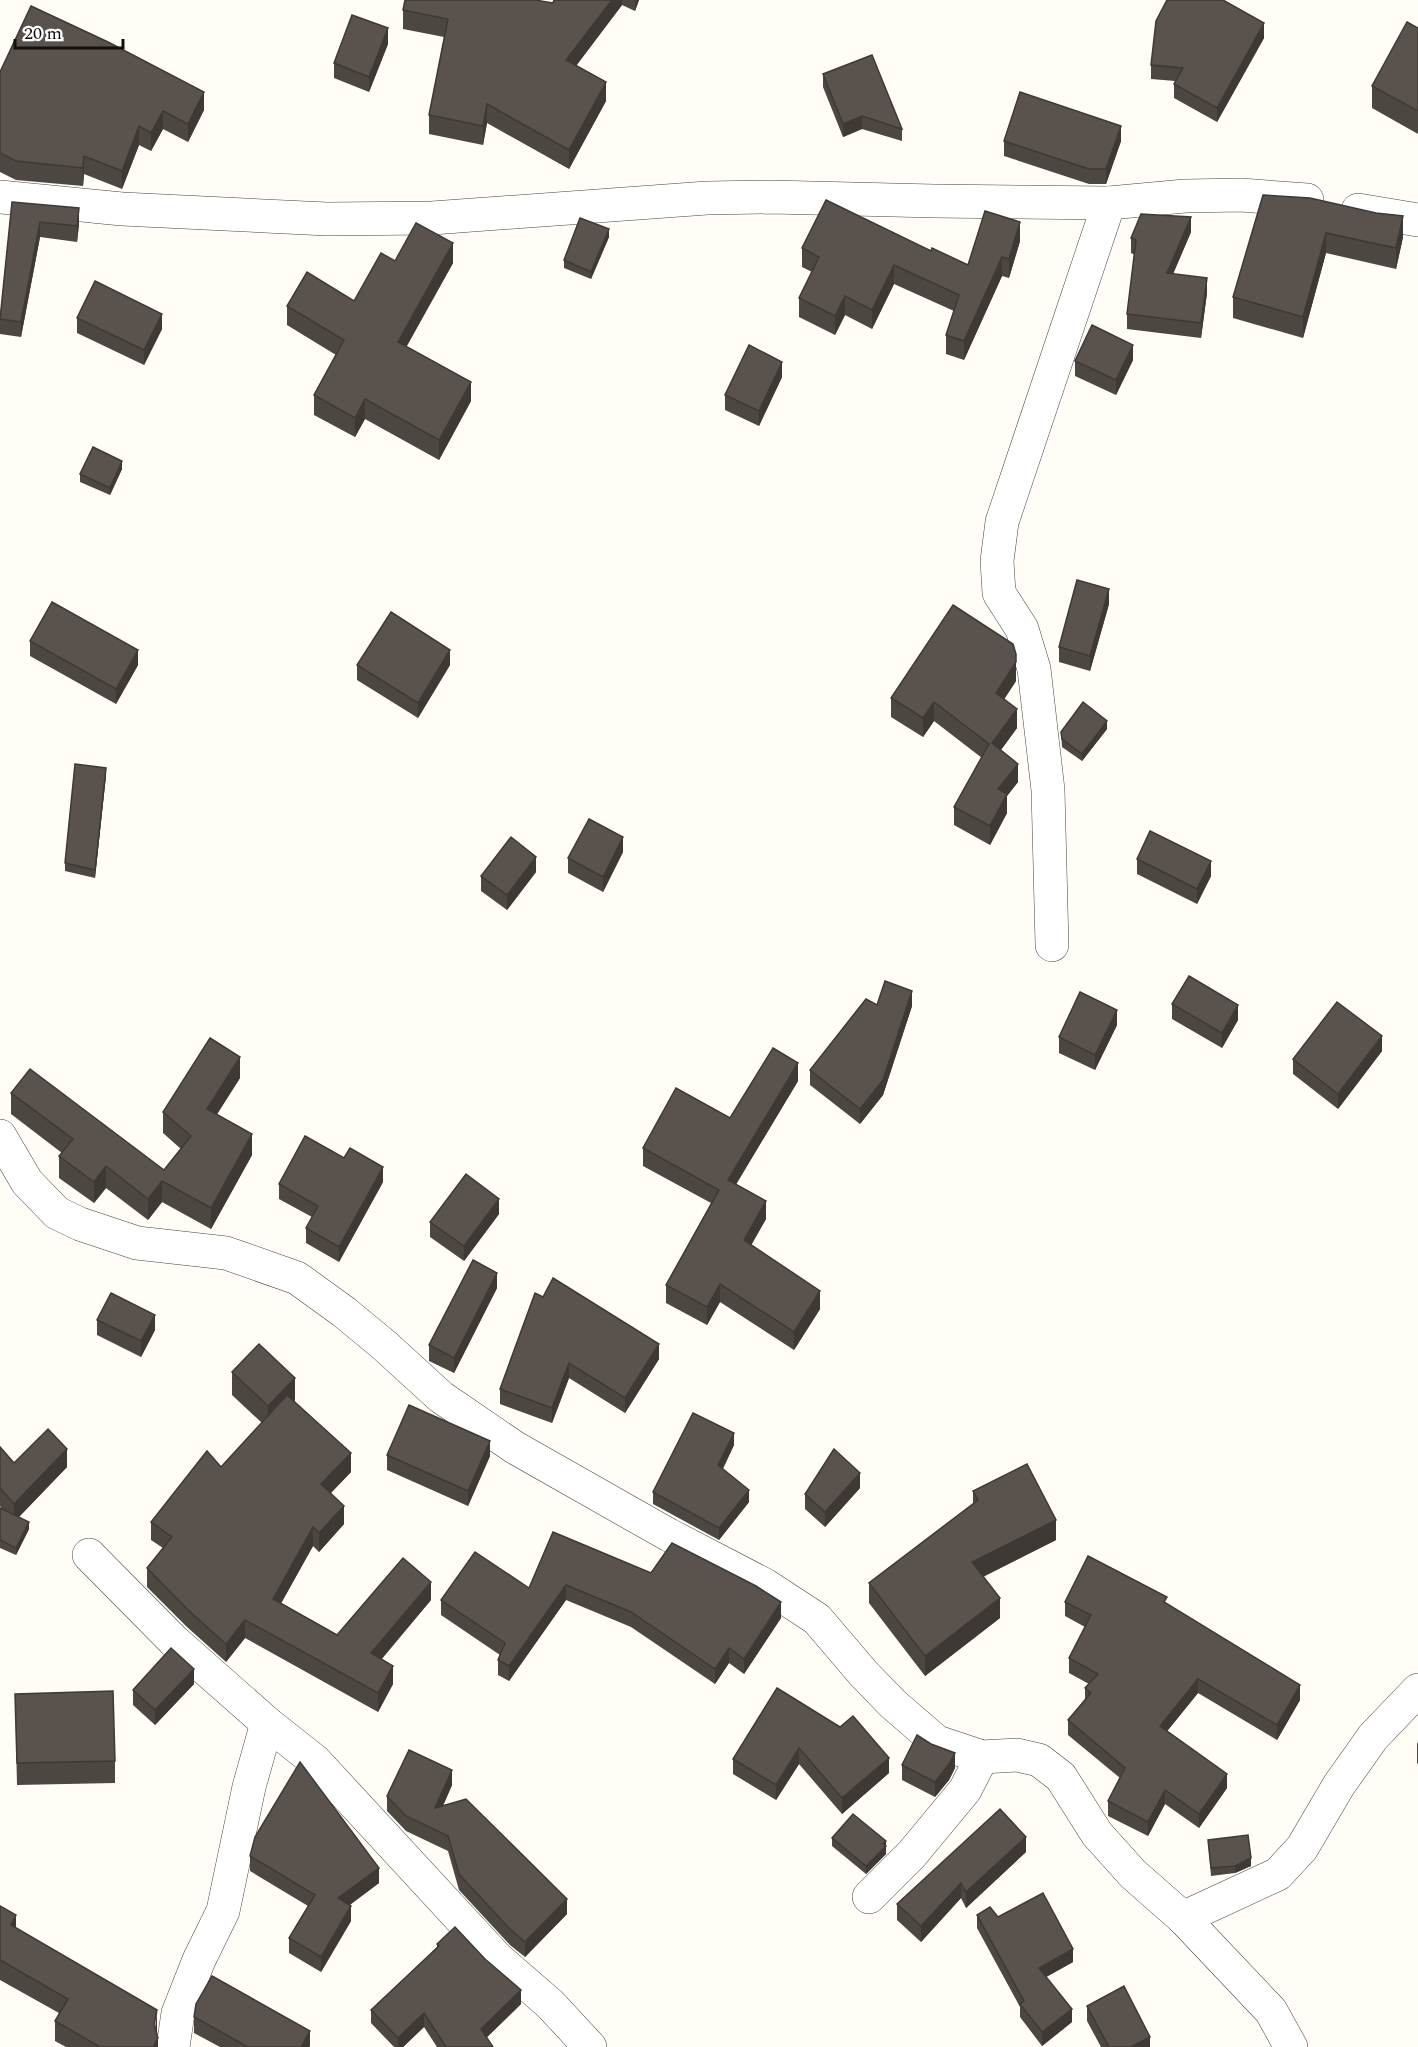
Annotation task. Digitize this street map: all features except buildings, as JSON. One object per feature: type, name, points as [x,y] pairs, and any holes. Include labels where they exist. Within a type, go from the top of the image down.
[{"type":"street","points":[[0,197],[122,209],[327,219],[432,218],[707,198],[1109,203],[1185,196],[1241,195],[1313,200],[1380,216],[1418,220]]},
{"type":"street","points":[[1052,945],[1048,790],[1034,669],[1022,628],[999,593],[997,561],[1002,522],[1109,203]]},
{"type":"street","points":[[0,1136],[27,1182],[57,1213],[80,1224],[137,1243],[226,1253],[297,1278],[344,1312],[441,1397],[514,1447],[669,1535],[765,1585],[817,1618],[863,1673],[893,1704],[937,1742],[982,1757],[1017,1755],[1039,1760],[1060,1777],[1097,1834],[1134,1874],[1183,1918],[1271,2011],[1291,2047]]},
{"type":"street","points":[[89,1555],[174,1641],[315,1761],[482,1942],[550,2004],[590,2047]]},
{"type":"street","points":[[1183,1918],[1278,1874],[1302,1848],[1339,1785],[1373,1737],[1418,1690]]},
{"type":"street","points":[[173,2047],[178,2013],[199,1960],[223,1911],[236,1859],[249,1787],[267,1722]]},
{"type":"street","points":[[869,1897],[912,1854],[965,1790],[982,1757]]}]
